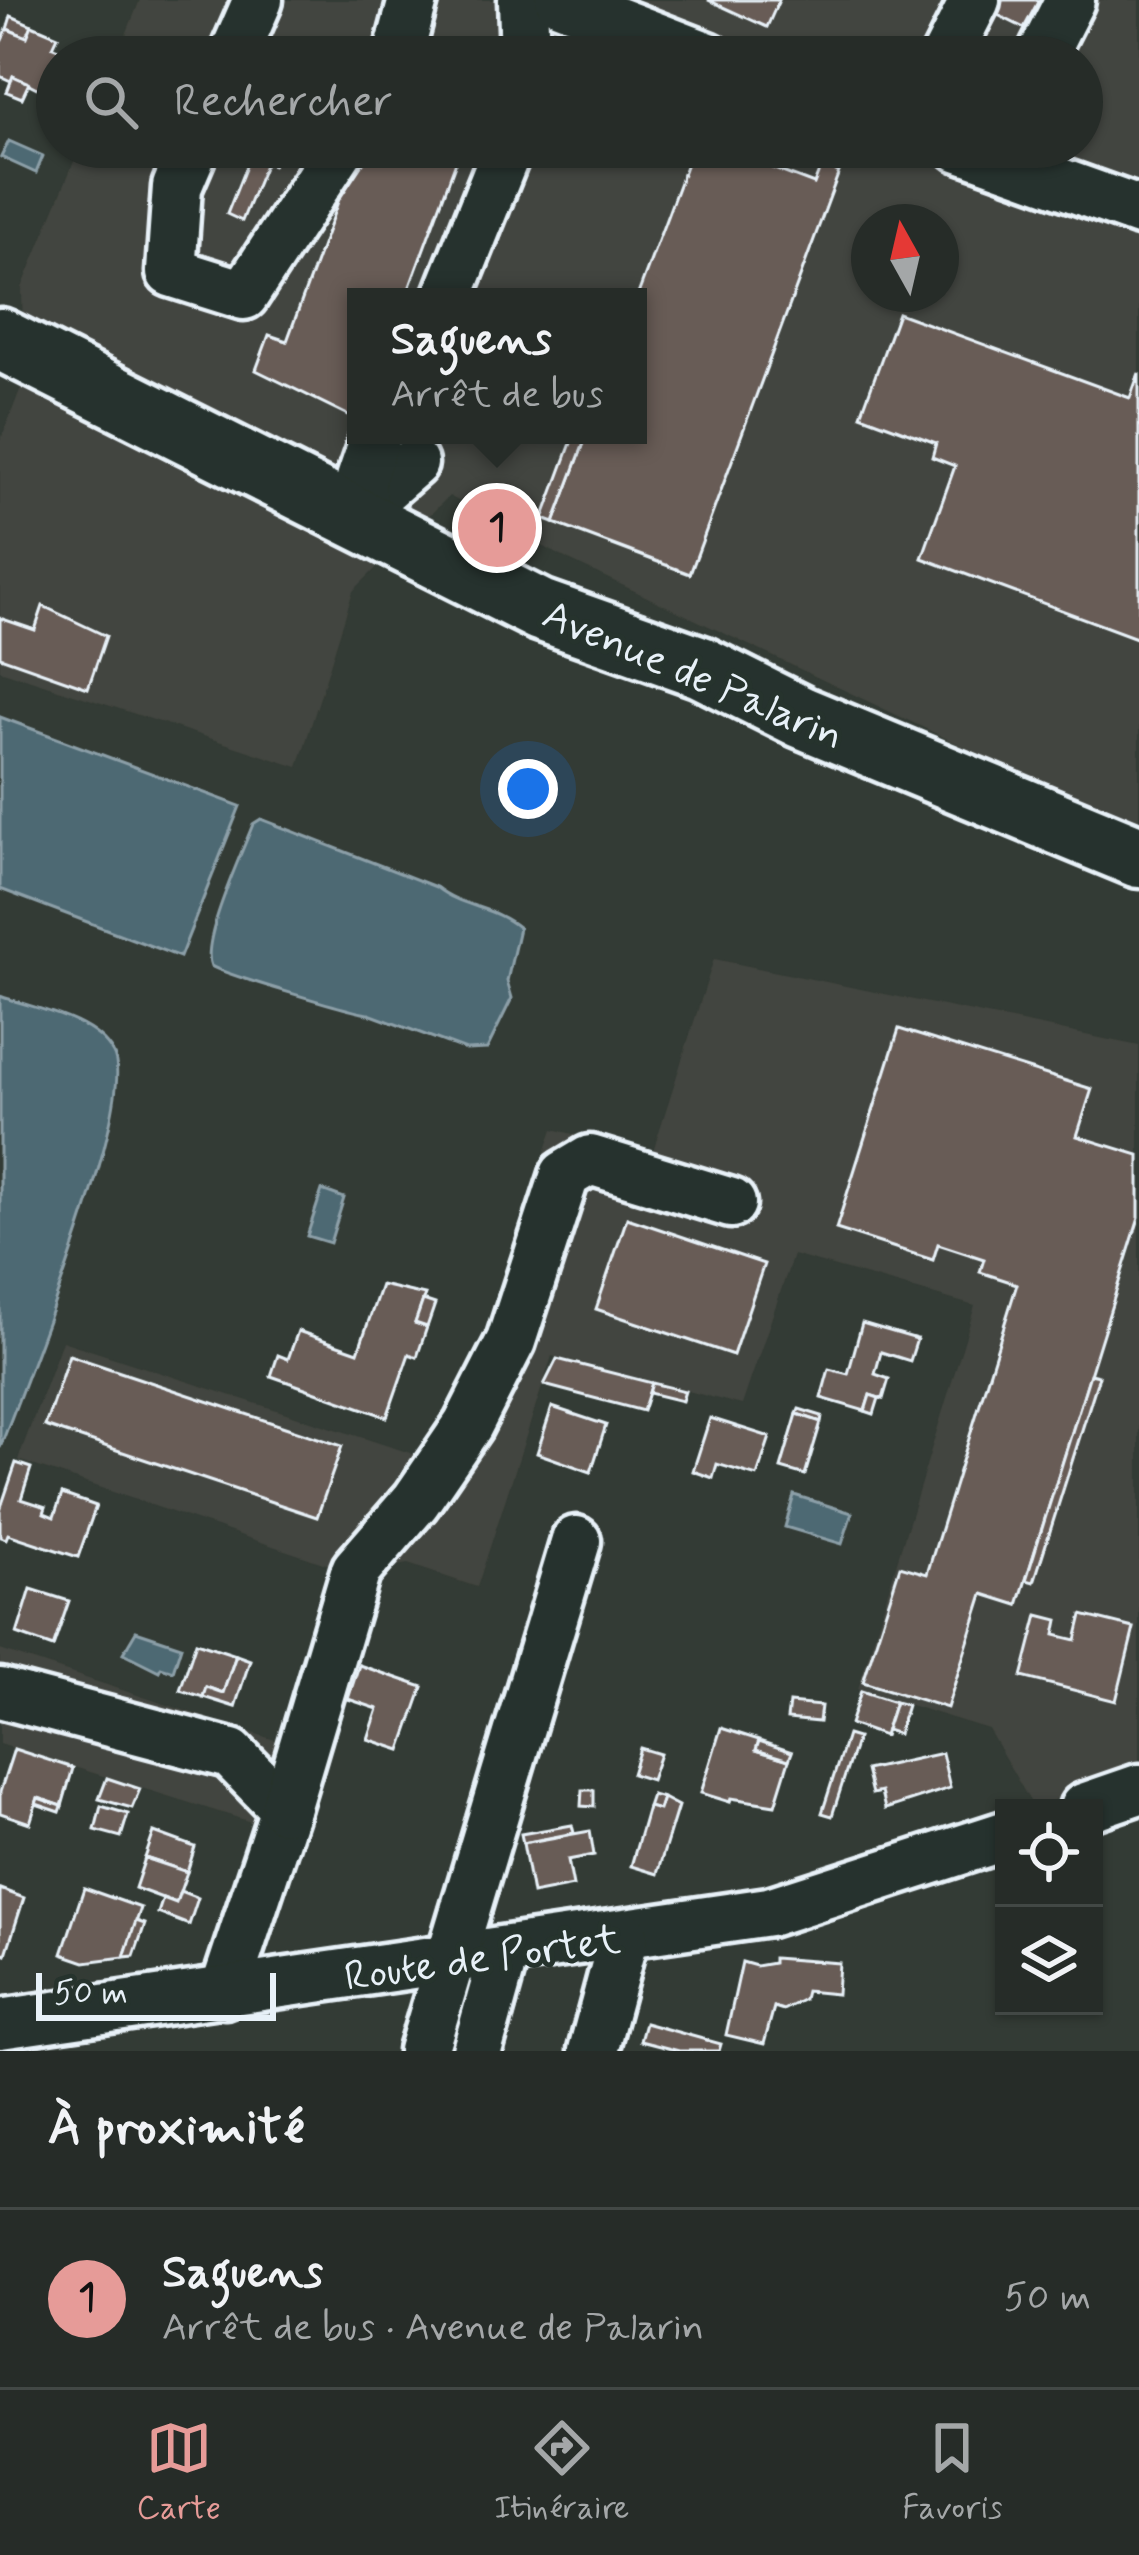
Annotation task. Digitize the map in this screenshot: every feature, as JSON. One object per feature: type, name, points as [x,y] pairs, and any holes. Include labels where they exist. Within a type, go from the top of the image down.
[{"type":"main road","name":"Avenue de Palarin","points":[[0,303],[375,476],[540,610],[701,667],[802,717],[1139,857]]},
{"type":"main road","name":"Avenue de Palarin","points":[[0,339],[375,476]]},
{"type":"street","points":[[242,36],[258,0]]},
{"type":"street","points":[[404,36],[413,0]]},
{"type":"street","points":[[523,0],[524,36]]},
{"type":"street","points":[[560,0],[653,36]]},
{"type":"street","points":[[956,36],[974,0]]},
{"type":"street","points":[[1052,36],[1070,0]]},
{"type":"street","points":[[185,168],[177,188],[171,272],[244,295],[327,168]]},
{"type":"street","points":[[452,288],[500,168]]},
{"type":"street","points":[[1027,168],[1139,211]]},
{"type":"street","points":[[224,1993],[356,1570],[416,1501],[468,1424],[511,1341],[565,1175],[590,1160],[731,1203]]},
{"type":"street","points":[[424,2051],[576,1541]]},
{"type":"street","points":[[0,1693],[231,1754],[285,1809]]},
{"type":"street","points":[[1103,1801],[1139,1789]]},
{"type":"street","name":"Route de Portet","points":[[0,2024],[101,2031],[224,1993],[769,1912],[995,1839]]},
{"type":"street","points":[[593,2051],[624,1935]]},
{"type":"street","points":[[478,2051],[504,1954]]},
{"type":"shaded area","points":[[140,0],[1139,0],[1139,821],[994,761],[567,559],[449,496],[353,591],[298,767],[0,670],[0,442],[24,380],[22,288],[71,168],[1103,168],[1103,36],[125,36]]},
{"type":"shaded area","points":[[714,959],[1139,1046],[1139,1766],[1056,1799],[1029,1799],[988,1729],[858,1689],[975,1306],[793,1255],[742,1405],[552,1356],[477,1587],[408,1564],[353,1573],[18,1460],[62,1341],[441,1463],[553,1129],[652,1154]]},
{"type":"shaded area","points":[[0,1650],[293,1746],[271,1828],[0,1744]]},
{"type":"water","points":[[9,141],[36,153],[38,168],[36,173],[1,157]]},
{"type":"water","points":[[0,717],[240,806],[180,957],[0,889]]},
{"type":"water","points":[[261,819],[436,887],[519,928],[507,981],[512,998],[487,1049],[466,1050],[369,1014],[211,966],[211,938],[224,897],[253,824]]},
{"type":"water","points":[[0,996],[92,1031],[113,1053],[117,1080],[110,1125],[75,1244],[0,1448]]},
{"type":"water","points":[[322,1190],[344,1198],[330,1243],[307,1236]]},
{"type":"water","points":[[794,1495],[852,1513],[842,1544],[785,1527]]},
{"type":"water","points":[[136,1631],[181,1646],[173,1671],[161,1667],[159,1671],[123,1653]]},
{"type":"building","points":[[708,0],[779,0],[767,27]]},
{"type":"building","points":[[998,0],[1039,0],[1024,28],[992,12]]},
{"type":"building","points":[[11,16],[32,25],[27,37],[7,29]]},
{"type":"building","points":[[32,25],[58,36],[36,36],[36,88],[13,76],[11,81],[0,76],[0,45],[7,29],[27,37]]},
{"type":"building","points":[[13,76],[29,83],[22,98],[7,92]]},
{"type":"building","points":[[245,168],[264,168],[242,221],[227,214]]},
{"type":"building","points":[[350,168],[454,168],[409,288],[347,288],[347,415],[256,370],[269,335],[287,341]]},
{"type":"building","points":[[685,168],[772,168],[814,184],[820,168],[839,172],[690,574],[554,523],[584,444],[647,444],[647,288],[640,288]]},
{"type":"building","points":[[898,313],[1130,398],[1139,373],[1139,639],[922,558],[955,466],[932,457],[936,443],[861,415]]},
{"type":"building","points":[[571,444],[584,444],[554,523],[543,519]]},
{"type":"building","points":[[43,606],[106,636],[88,688],[0,657],[0,618],[35,630]]},
{"type":"building","points":[[899,1029],[1092,1089],[1077,1136],[1139,1155],[1139,1218],[1018,1605],[983,1594],[947,1708],[863,1682],[900,1566],[927,1574],[1017,1284],[980,1272],[984,1259],[938,1244],[933,1260],[836,1229]]},
{"type":"building","points":[[627,1218],[764,1264],[733,1355],[596,1309]]},
{"type":"building","points":[[381,1285],[425,1295],[415,1323],[427,1327],[417,1357],[409,1354],[387,1417],[271,1376],[278,1355],[288,1359],[298,1331],[358,1352]]},
{"type":"building","points":[[423,1300],[435,1304],[427,1327],[415,1323]]},
{"type":"building","points":[[862,1323],[917,1339],[910,1361],[881,1352],[875,1374],[889,1379],[883,1399],[870,1395],[865,1411],[821,1398],[829,1369],[848,1374]]},
{"type":"building","points":[[69,1355],[342,1446],[317,1517],[45,1426]]},
{"type":"building","points":[[557,1359],[652,1383],[643,1411],[544,1385]]},
{"type":"building","points":[[1090,1374],[1099,1376],[1034,1582],[1026,1580]]},
{"type":"building","points":[[652,1383],[685,1391],[682,1401],[649,1393]]},
{"type":"building","points":[[870,1395],[879,1398],[874,1414],[865,1411]]},
{"type":"building","points":[[552,1407],[606,1425],[591,1472],[537,1453]]},
{"type":"building","points":[[799,1409],[822,1416],[821,1422],[797,1414]]},
{"type":"building","points":[[797,1414],[821,1422],[805,1475],[781,1468]]},
{"type":"building","points":[[710,1418],[770,1437],[757,1476],[717,1464],[713,1478],[693,1471]]},
{"type":"building","points":[[16,1463],[31,1468],[21,1499],[46,1507],[44,1513],[54,1517],[62,1494],[96,1506],[78,1557],[8,1534],[6,1539],[0,1537],[0,1510]]},
{"type":"building","points":[[31,1589],[69,1601],[53,1647],[17,1634]]},
{"type":"building","points":[[1038,1615],[1058,1620],[1055,1635],[1076,1640],[1082,1615],[1134,1628],[1116,1701],[1022,1677]]},
{"type":"building","points":[[196,1642],[236,1655],[223,1693],[206,1687],[203,1697],[180,1690]]},
{"type":"building","points":[[236,1655],[250,1660],[235,1707],[203,1697],[206,1687],[223,1693]]},
{"type":"building","points":[[359,1665],[423,1687],[401,1750],[368,1739],[378,1709],[348,1699]]},
{"type":"building","points":[[861,1691],[895,1702],[884,1736],[850,1724]]},
{"type":"building","points":[[895,1702],[907,1705],[898,1734],[886,1730]]},
{"type":"building","points":[[789,1703],[821,1706],[819,1722],[787,1719]]},
{"type":"building","points":[[721,1728],[759,1740],[756,1750],[789,1760],[775,1805],[731,1798],[730,1802],[701,1793]]},
{"type":"building","points":[[847,1735],[857,1738],[832,1816],[822,1813]]},
{"type":"building","points":[[759,1741],[792,1752],[789,1760],[756,1750]]},
{"type":"building","points":[[640,1748],[660,1754],[651,1780],[632,1774]]},
{"type":"building","points":[[14,1749],[73,1768],[62,1806],[38,1798],[30,1823],[0,1813],[0,1792]]},
{"type":"building","points":[[942,1753],[950,1788],[885,1809],[881,1792],[872,1794],[866,1770]]},
{"type":"building","points":[[107,1778],[140,1789],[132,1808],[99,1799]]},
{"type":"building","points":[[582,1790],[594,1790],[594,1807],[581,1806]]},
{"type":"building","points":[[652,1795],[663,1798],[659,1810],[648,1807]]},
{"type":"building","points":[[38,1798],[62,1806],[60,1812],[36,1804]]},
{"type":"building","points":[[663,1798],[678,1806],[657,1874],[631,1866],[648,1807],[659,1810]]},
{"type":"building","points":[[101,1806],[128,1814],[121,1837],[95,1830]]},
{"type":"building","points":[[572,1825],[574,1833],[523,1843],[521,1834]]},
{"type":"building","points":[[590,1831],[594,1855],[568,1860],[573,1886],[532,1894],[523,1843]]},
{"type":"building","points":[[154,1832],[195,1847],[187,1872],[145,1858]]},
{"type":"building","points":[[145,1858],[187,1872],[176,1903],[135,1888]]},
{"type":"building","points":[[84,1888],[141,1908],[124,1957],[85,1962],[62,1954]]},
{"type":"building","points":[[0,1889],[24,1898],[6,1954],[0,1952]]},
{"type":"building","points":[[180,1891],[198,1898],[189,1925],[158,1913],[163,1898],[176,1903]]},
{"type":"building","points":[[136,1921],[145,1924],[134,1956],[124,1957]]},
{"type":"building","points":[[773,1958],[839,1963],[837,1994],[806,1991],[804,1999],[783,2010],[774,2007],[764,2044],[726,2035],[742,1962],[756,1966],[773,1963]]},
{"type":"building","points":[[645,2023],[721,2044],[719,2051],[679,2051],[640,2041]]},
{"type":"place","name":"Saguens","points":[[497,528]]}]
